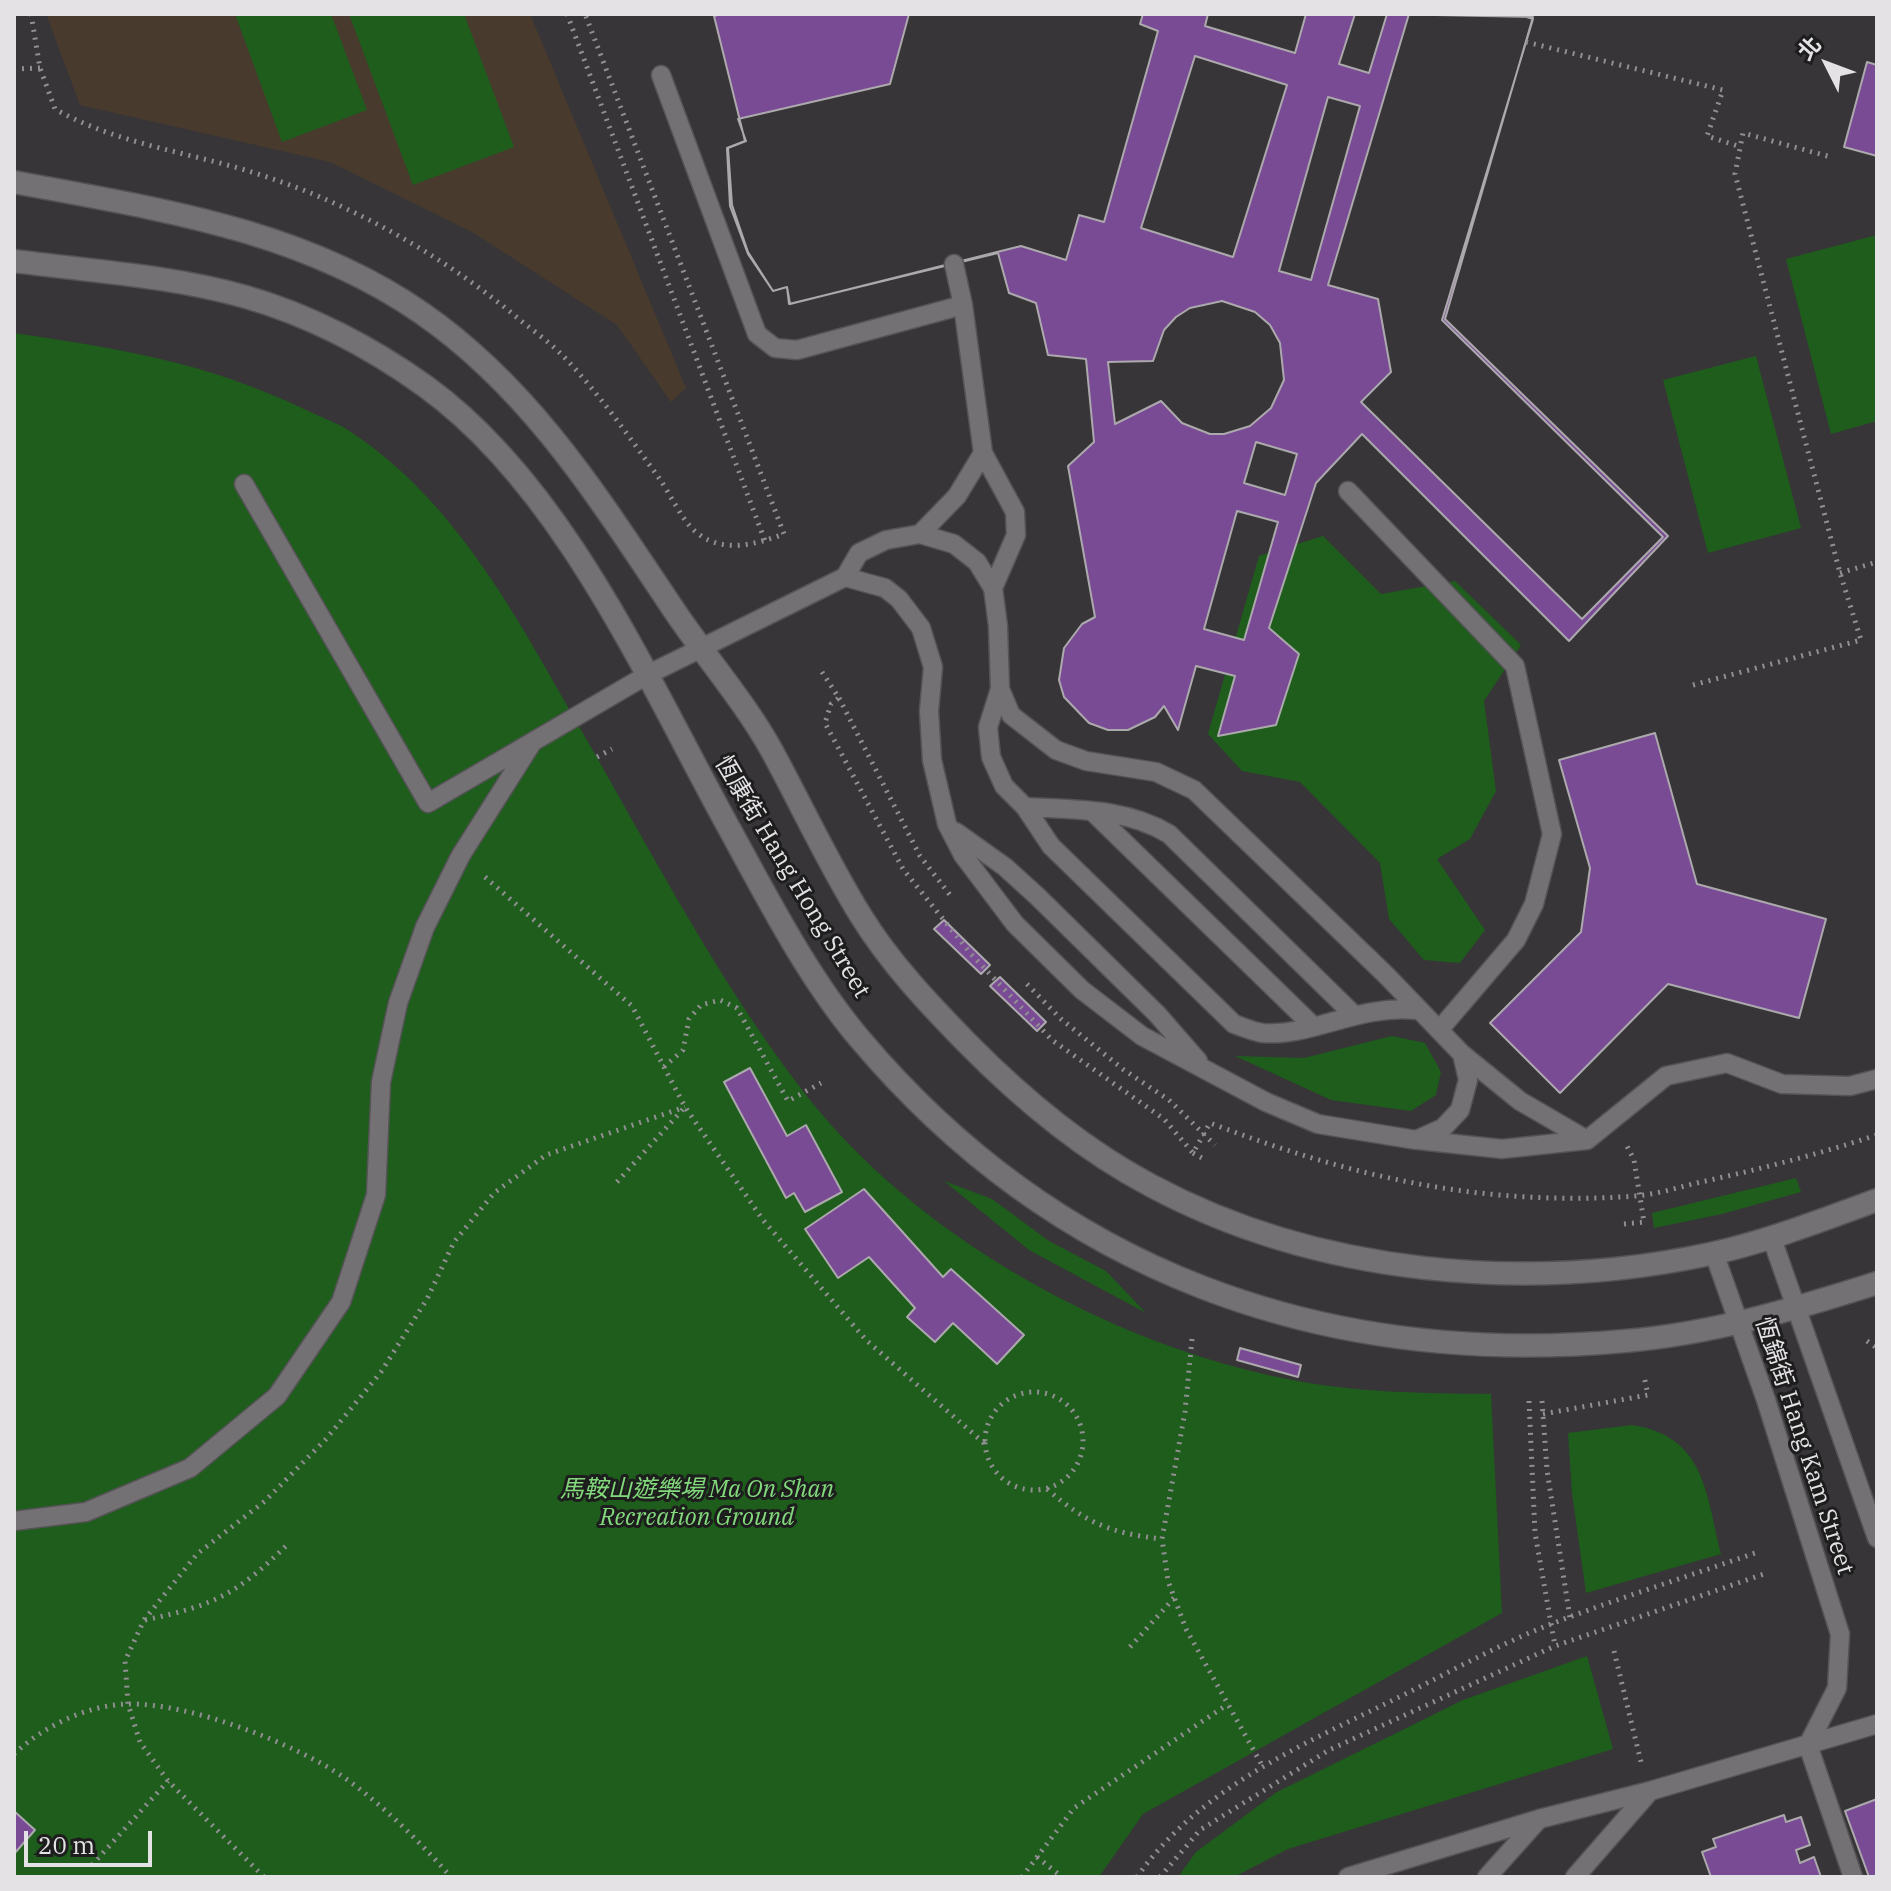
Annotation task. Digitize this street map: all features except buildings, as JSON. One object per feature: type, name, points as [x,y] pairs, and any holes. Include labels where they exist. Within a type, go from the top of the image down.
[{"type":"street","name":"恆康街 Hang Hong Street","points":[[14,182],[197,217],[260,234],[323,257],[374,283],[424,315],[478,357],[530,408],[611,513],[699,647],[769,745],[862,918],[901,972],[1004,1081],[1059,1127],[1127,1172],[1190,1204],[1256,1231],[1389,1262],[1498,1273],[1576,1272],[1714,1253],[1877,1200]]},
{"type":"street","name":"恆康街 Hang Hong Street","points":[[14,261],[168,282],[246,297],[314,322],[424,385],[501,454],[599,591],[797,947],[855,1033],[890,1073],[996,1171],[1083,1230],[1138,1260],[1238,1301],[1335,1329],[1449,1341],[1575,1344],[1639,1340],[1737,1323],[1877,1283]]},
{"type":"lane","points":[[661,75],[757,334],[775,348],[797,350],[963,305]]},
{"type":"lane","points":[[954,264],[963,305],[983,453],[1015,512],[1016,535],[993,588],[1000,689],[1011,715],[1056,750],[1086,761],[1156,772],[1194,790],[1387,976],[1416,1010],[1440,1029],[1462,1054],[1520,1101],[1587,1140]]},
{"type":"lane","points":[[920,534],[957,496],[983,453]]},
{"type":"lane","points":[[244,484],[428,803],[647,675],[845,577],[859,553],[886,540],[920,534],[954,544],[977,562],[993,588]]},
{"type":"lane","points":[[1348,491],[1515,666],[1552,834],[1534,904],[1516,940],[1440,1029]]},
{"type":"lane","points":[[845,577],[885,588],[899,599],[921,628],[933,667],[929,711],[932,760],[947,824],[963,855],[1015,924],[1082,990],[1142,1036],[1318,1124],[1416,1140],[1502,1149],[1587,1140],[1666,1076],[1727,1063],[1782,1084],[1850,1086],[1877,1079]]},
{"type":"lane","points":[[1000,689],[988,727],[991,757],[1004,786],[1025,807],[1051,846],[1234,1024],[1261,1033],[1285,1032],[1353,1014],[1395,1008],[1416,1010]]},
{"type":"lane","points":[[14,1521],[86,1512],[190,1468],[277,1396],[341,1302],[376,1195],[381,1082],[398,1003],[425,927],[461,855],[534,741]]},
{"type":"lane","points":[[1025,807],[1093,812],[1147,821],[1169,834],[1353,1014]]},
{"type":"lane","points":[[1093,812],[1312,1025]]},
{"type":"lane","points":[[947,824],[1037,896],[1157,1014],[1205,1069]]},
{"type":"lane","points":[[1416,1140],[1443,1128],[1460,1110],[1468,1080],[1462,1054]]},
{"type":"lane","name":"恆錦街 Hang Kam Street","points":[[1771,1236],[1877,1538]]},
{"type":"lane","name":"恆錦街 Hang Kam Street","points":[[1714,1253],[1840,1634],[1837,1688],[1808,1745]]},
{"type":"lane","points":[[1348,1877],[1539,1819],[1650,1791],[1877,1724]]},
{"type":"lane","points":[[1808,1745],[1853,1877]]},
{"type":"lane","points":[[1575,1877],[1650,1791]]},
{"type":"lane","points":[[1487,1877],[1539,1819]]},
{"type":"path","points":[[31,14],[40,68],[55,109]]},
{"type":"path","points":[[567,14],[765,541]]},
{"type":"path","points":[[585,14],[784,534]]},
{"type":"path","points":[[1526,42],[1723,90],[1707,136],[1741,147]]},
{"type":"path","points":[[14,69],[40,68]]},
{"type":"path","points":[[1693,685],[1861,640],[1840,573],[1735,174],[1743,133],[1831,157]]},
{"type":"path","points":[[1840,573],[1877,562]]},
{"type":"path","points":[[597,757],[612,749]]},
{"type":"path","points":[[461,855],[632,1006],[685,1107],[763,1220],[813,1282],[866,1340],[985,1444],[995,1471],[1018,1488],[1047,1489],[1079,1516],[1119,1534],[1162,1539]]},
{"type":"path","points":[[664,1067],[683,1050],[689,1019],[701,1005],[720,1000],[737,1008],[788,1101],[821,1083]]},
{"type":"path","points":[[617,1182],[685,1107]]},
{"type":"path","points":[[264,1877],[168,1781],[140,1742],[128,1704],[125,1661],[144,1620],[197,1554],[265,1501],[336,1428],[381,1372],[427,1299],[454,1242],[494,1193],[546,1155],[685,1107]]},
{"type":"path","points":[[1609,1122],[1624,1139],[1634,1160],[1644,1222],[1624,1224]]},
{"type":"path","points":[[1193,1153],[1204,1159]]},
{"type":"path","points":[[1192,1339],[1185,1412],[1162,1539],[1174,1598],[1186,1629],[1263,1767]]},
{"type":"path","points":[[1867,1341],[1877,1348]]},
{"type":"path","points":[[1543,1414],[1648,1395],[1644,1376]]},
{"type":"path","points":[[985,1444],[994,1412],[1006,1400],[1039,1391],[1069,1406],[1083,1437],[1081,1453],[1074,1469],[1047,1489]]},
{"type":"path","points":[[1529,1401],[1534,1519],[1549,1625],[1555,1646]]},
{"type":"path","points":[[1542,1401],[1547,1470],[1570,1618]]},
{"type":"path","points":[[144,1620],[199,1608],[248,1583],[289,1543]]},
{"type":"path","points":[[1137,1877],[1154,1853],[1191,1814],[1263,1767],[1549,1625],[1758,1552]]},
{"type":"path","points":[[1160,1877],[1200,1830],[1329,1750],[1555,1646],[1767,1573]]},
{"type":"path","points":[[1130,1647],[1174,1598]]},
{"type":"path","points":[[1614,1651],[1640,1757]]},
{"type":"path","points":[[14,1754],[29,1740],[69,1716],[128,1704],[193,1713],[271,1739],[331,1770],[407,1827],[451,1877]]},
{"type":"path","points":[[1022,1877],[1074,1808],[1228,1704]]},
{"type":"path","points":[[92,1865],[168,1781]]},
{"type":"path","points":[[1037,1857],[1062,1877]]},
{"type":"shaded area","points":[[46,14],[530,14],[686,388],[671,402],[617,325],[472,232],[330,162],[80,105]]},
{"type":"green space","points":[[235,14],[331,14],[367,110],[282,142]]},
{"type":"green space","points":[[349,14],[464,14],[514,147],[413,185]]},
{"type":"green space","points":[[1877,235],[1877,421],[1831,434],[1786,259]]},
{"type":"green space","name":"馬鞍山遊樂場 Ma On Shan Recreation Ground","points":[[14,333],[162,359],[268,393],[348,430],[387,459],[423,492],[484,568],[510,609],[688,917],[772,1049],[848,1144],[901,1192],[958,1237],[1020,1276],[1085,1311],[1152,1340],[1220,1363],[1338,1387],[1491,1394],[1502,1613],[1143,1814],[1099,1877],[14,1877]]},
{"type":"green space","points":[[1756,356],[1801,528],[1708,553],[1663,380]]},
{"type":"green space","points":[[1323,536],[1381,594],[1455,581],[1521,645],[1484,701],[1496,791],[1470,839],[1437,859],[1485,930],[1460,963],[1424,960],[1389,919],[1380,863],[1300,782],[1242,771],[1208,734],[1259,556]]},
{"type":"green space","points":[[1392,1036],[1425,1043],[1441,1072],[1436,1095],[1411,1111],[1331,1100],[1235,1056],[1304,1058]]},
{"type":"green space","points":[[1796,1178],[1801,1192],[1722,1214],[1654,1228],[1652,1213]]},
{"type":"green space","points":[[944,1181],[992,1199],[1049,1241],[1106,1271],[1146,1313],[1029,1250]]},
{"type":"green space","points":[[1632,1425],[1656,1431],[1675,1441],[1688,1455],[1705,1489],[1721,1554],[1586,1593],[1572,1493],[1568,1433]]},
{"type":"green space","points":[[1587,1656],[1613,1749],[1288,1849],[1234,1877],[1178,1877],[1196,1852],[1277,1792],[1463,1700]]}]
